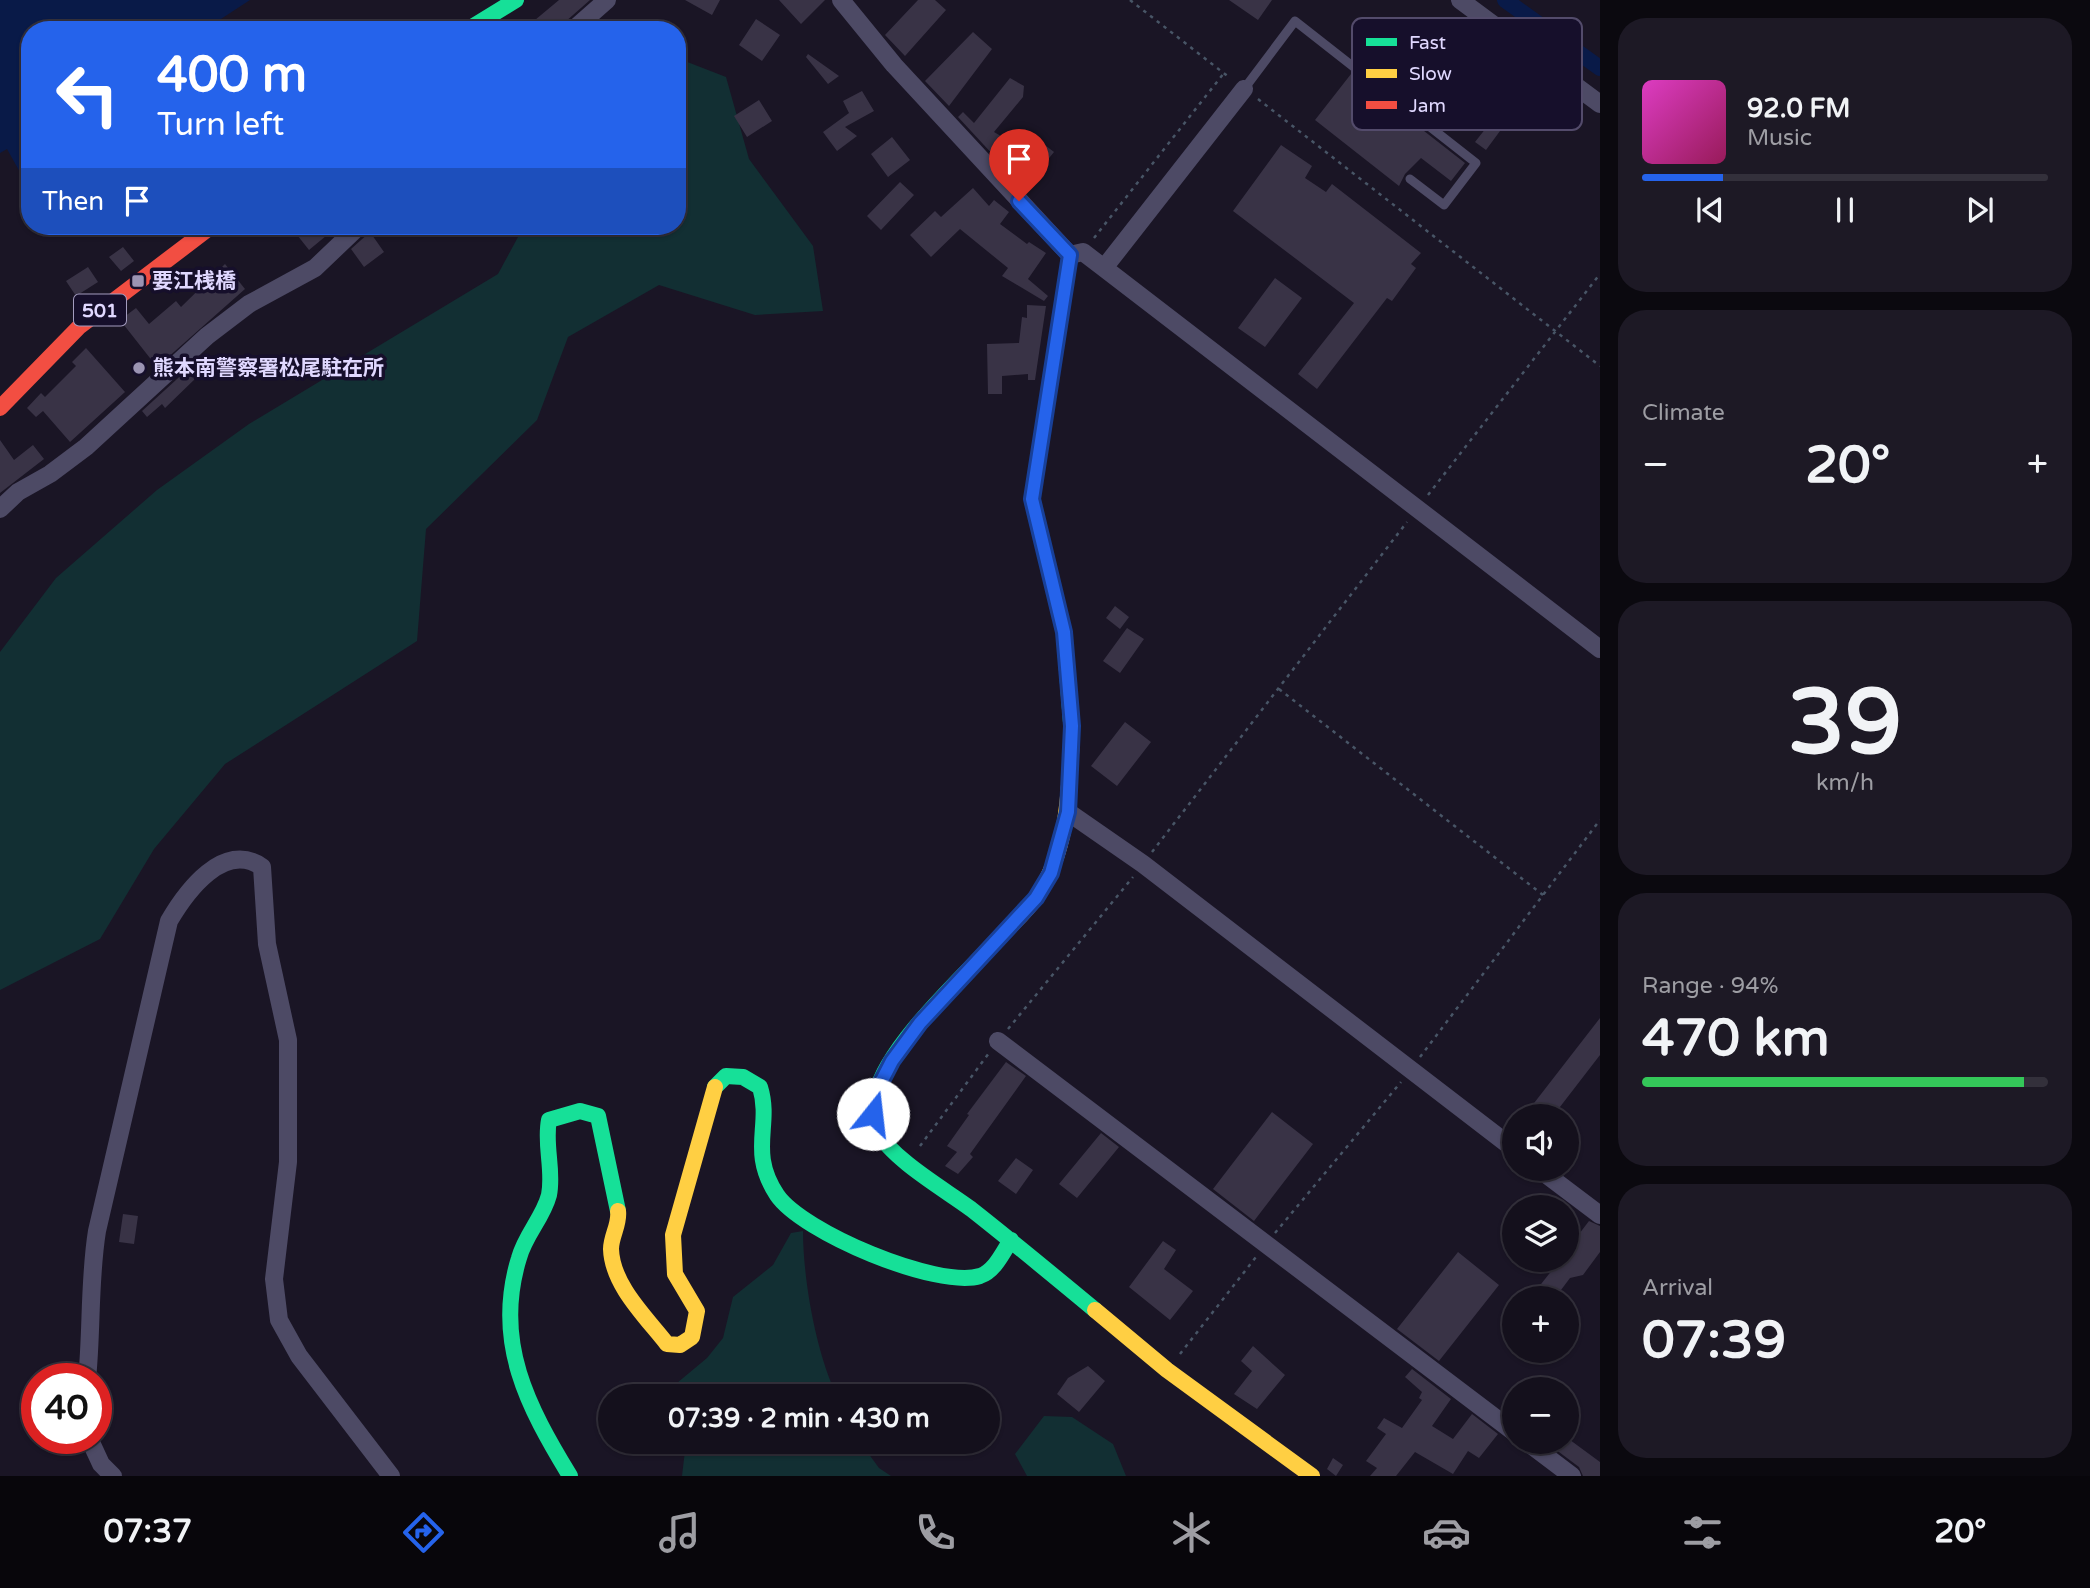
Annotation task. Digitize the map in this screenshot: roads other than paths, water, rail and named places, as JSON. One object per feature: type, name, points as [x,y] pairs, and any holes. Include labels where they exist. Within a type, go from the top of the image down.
[{"type":"main road","points":[[482,21],[516,0]]},
{"type":"main road","name":"501","points":[[0,408],[79,327],[200,235]]},
{"type":"main road","points":[[1077,254],[1032,499],[1064,632],[1072,726],[1068,812],[1051,873],[1036,898],[920,1023],[892,1061],[876,1092],[873,1114],[876,1130],[908,1162],[1011,1240],[1167,1370],[1311,1476]]},
{"type":"main road","points":[[570,1476],[517,1376],[513,1334],[515,1270],[520,1252],[542,1216],[550,1188],[544,1139],[550,1120],[568,1112],[589,1111],[598,1116],[619,1218],[611,1248],[617,1279],[667,1344],[681,1345],[692,1337],[697,1322],[697,1311],[675,1274],[673,1235],[713,1088],[726,1076],[745,1076],[760,1084],[765,1097],[760,1143],[765,1172],[781,1201],[809,1225],[911,1269],[954,1277],[981,1276],[995,1264],[1011,1240]]},
{"type":"street","points":[[583,21],[607,0]]},
{"type":"street","points":[[841,0],[894,65],[1077,254],[1104,268],[1600,649]]},
{"type":"street","points":[[1460,0],[1484,18]]},
{"type":"street","points":[[1104,268],[1244,89]]},
{"type":"street","points":[[1582,91],[1600,104]]},
{"type":"street","points":[[0,509],[18,492],[50,474],[86,447],[207,336],[249,304],[315,268],[350,235]]},
{"type":"street","points":[[1068,812],[1143,864],[1502,1140]]},
{"type":"street","points":[[88,1363],[92,1323],[92,1260],[97,1231],[169,921],[184,895],[211,870],[242,858],[252,860],[261,867],[267,944],[288,1040],[288,1162],[274,1279],[279,1320],[299,1356],[391,1476]]},
{"type":"street","points":[[998,1041],[1502,1423]]},
{"type":"street","points":[[1555,1181],[1600,1215]]},
{"type":"street","points":[[96,1454],[101,1464],[113,1476]]},
{"type":"street","points":[[1543,1454],[1572,1476]]},
{"type":"lane","points":[[1244,89],[1295,21],[1352,66]]},
{"type":"lane","points":[[1410,179],[1444,205],[1476,163],[1433,130]]},
{"type":"water","points":[[0,0],[250,0],[218,21],[21,21],[21,174],[7,149],[0,153]]},
{"type":"waterway","points":[[1505,0],[1530,18]]},
{"type":"waterway","points":[[1582,55],[1600,68]]},
{"type":"place","name":"要江桟橋","points":[[138,281]]},
{"type":"place","name":"熊本南警察署松尾駐在所","points":[[139,368]]}]
